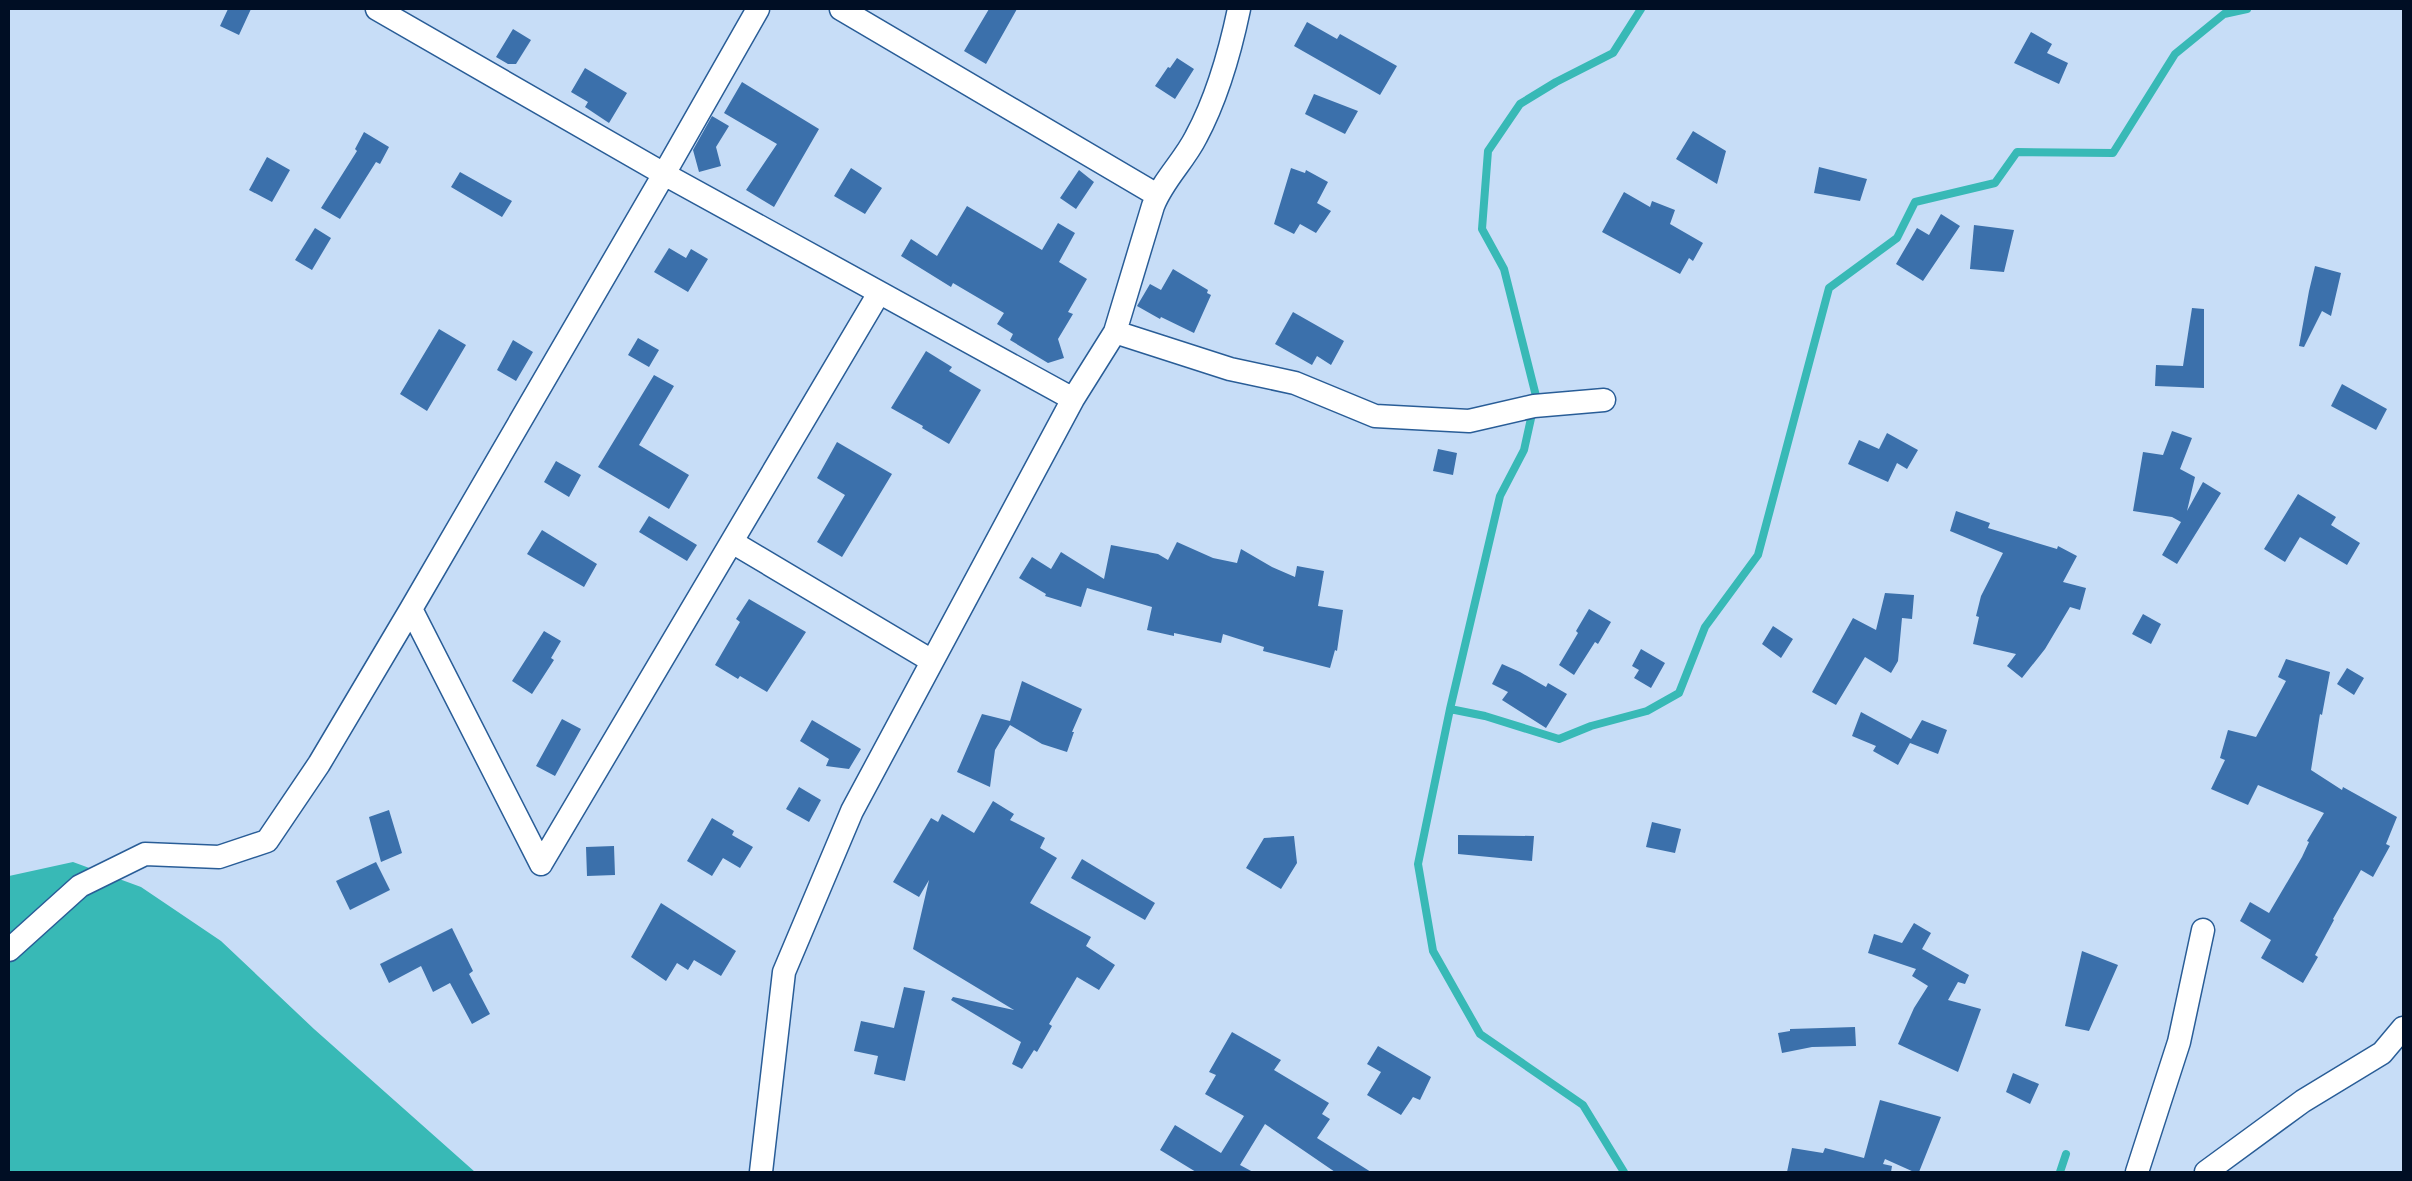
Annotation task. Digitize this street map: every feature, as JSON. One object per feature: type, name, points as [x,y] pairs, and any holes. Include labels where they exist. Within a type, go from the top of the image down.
[{"type":"street","points":[[377,9],[664,174],[1073,399]]},
{"type":"street","points":[[9,950],[80,886],[145,854],[219,857],[267,841],[319,764],[411,609],[758,9]]},
{"type":"street","points":[[841,9],[1157,195]]},
{"type":"street","points":[[762,1172],[784,972],[852,811],[1073,399],[1115,332],[1157,195],[1196,137],[1230,52],[1239,9]]},
{"type":"street","points":[[411,609],[541,864],[879,292]]},
{"type":"street","points":[[1115,332],[1230,369],[1294,383],[1375,416],[1469,422],[1534,406],[1604,400]]},
{"type":"street","points":[[732,542],[932,661]]},
{"type":"street","points":[[2137,1172],[2178,1042],[2203,930]]},
{"type":"street","points":[[2206,1172],[2303,1101],[2382,1052],[2403,1028]]},
{"type":"shaded area","points":[[73,862],[141,887],[221,941],[314,1029],[475,1172],[9,1172],[9,876]]},
{"type":"building","points":[[228,9],[251,9],[239,35],[220,26]]},
{"type":"building","points":[[989,9],[1017,9],[986,64],[964,51]]},
{"type":"building","points":[[1307,22],[1337,39],[1340,34],[1397,66],[1380,95],[1294,46]]},
{"type":"building","points":[[513,29],[531,40],[516,64],[508,64],[496,57]]},
{"type":"building","points":[[2031,32],[2052,44],[2047,53],[2068,63],[2059,84],[2014,63]]},
{"type":"building","points":[[1177,58],[1194,69],[1175,99],[1155,86],[1168,67],[1170,68]]},
{"type":"building","points":[[585,68],[627,93],[609,123],[585,107],[588,102],[571,92]]},
{"type":"building","points":[[742,82],[819,129],[774,207],[746,190],[777,144],[724,113]]},
{"type":"building","points":[[1314,94],[1358,111],[1345,134],[1305,114]]},
{"type":"building","points":[[712,116],[729,126],[716,147],[721,166],[699,172],[693,150]]},
{"type":"building","points":[[1693,131],[1726,151],[1717,184],[1676,159]]},
{"type":"building","points":[[364,132],[389,147],[380,164],[376,162],[340,219],[321,208],[357,151],[355,149]]},
{"type":"building","points":[[267,157],[290,170],[272,202],[249,190]]},
{"type":"building","points":[[1819,167],[1867,179],[1860,201],[1814,193]]},
{"type":"building","points":[[851,168],[882,188],[865,214],[834,196]]},
{"type":"building","points":[[1291,168],[1305,173],[1306,170],[1328,182],[1317,203],[1331,211],[1316,233],[1300,224],[1294,234],[1274,224]]},
{"type":"building","points":[[1079,170],[1094,182],[1076,209],[1060,198]]},
{"type":"building","points":[[460,172],[512,201],[502,217],[451,187]]},
{"type":"building","points":[[1624,192],[1650,207],[1652,201],[1675,210],[1670,224],[1703,243],[1693,261],[1689,258],[1680,274],[1602,232]]},
{"type":"building","points":[[967,206],[1042,250],[1058,223],[1075,233],[1059,262],[1087,279],[1068,312],[1073,314],[1058,339],[1064,358],[1048,363],[1010,340],[1013,334],[997,324],[1004,313],[953,283],[951,287],[901,256],[911,239],[937,256]]},
{"type":"building","points":[[1941,214],[1960,226],[1923,281],[1896,264],[1917,228],[1929,235]]},
{"type":"building","points":[[1974,225],[2014,230],[2004,272],[1970,269]]},
{"type":"building","points":[[315,228],[331,238],[312,270],[295,260]]},
{"type":"building","points":[[669,248],[686,258],[691,249],[708,259],[688,292],[654,272]]},
{"type":"building","points":[[2315,266],[2341,273],[2331,316],[2322,311],[2304,347],[2299,346]]},
{"type":"building","points":[[1173,269],[1208,290],[1207,293],[1211,295],[1194,333],[1161,317],[1160,319],[1137,306],[1150,284],[1161,290]]},
{"type":"building","points":[[2192,308],[2204,309],[2204,388],[2155,386],[2156,365],[2183,366]]},
{"type":"building","points":[[1293,312],[1344,341],[1331,365],[1317,356],[1312,365],[1275,344]]},
{"type":"building","points":[[439,329],[466,345],[427,411],[400,394]]},
{"type":"building","points":[[638,338],[659,350],[649,367],[628,355]]},
{"type":"building","points":[[513,340],[533,352],[516,381],[497,370]]},
{"type":"building","points":[[926,351],[952,367],[949,371],[981,390],[949,444],[922,428],[923,426],[891,408]]},
{"type":"building","points":[[654,375],[674,386],[639,445],[689,475],[669,509],[598,467]]},
{"type":"building","points":[[2342,384],[2387,409],[2376,430],[2331,406]]},
{"type":"building","points":[[2172,431],[2192,438],[2180,469],[2195,477],[2187,511],[2203,482],[2221,493],[2177,564],[2162,555],[2181,522],[2172,517],[2133,511],[2143,452],[2163,455]]},
{"type":"building","points":[[1887,433],[1918,450],[1907,469],[1897,463],[1888,482],[1848,464],[1859,440],[1879,449]]},
{"type":"building","points":[[837,442],[892,474],[842,557],[817,542],[845,495],[817,478]]},
{"type":"building","points":[[1438,449],[1457,453],[1453,475],[1433,471]]},
{"type":"building","points":[[556,461],[581,475],[569,497],[544,482]]},
{"type":"building","points":[[2298,494],[2336,517],[2331,525],[2360,543],[2347,565],[2300,537],[2285,562],[2264,549]]},
{"type":"building","points":[[1956,511],[1990,523],[1988,528],[2057,549],[2058,546],[2077,556],[2063,582],[2086,588],[2080,610],[2070,607],[2045,649],[2022,678],[2007,666],[2016,654],[1973,644],[1979,617],[1976,616],[1981,596],[2003,553],[1950,531]]},
{"type":"building","points":[[649,516],[697,545],[687,561],[639,532]]},
{"type":"building","points":[[542,530],[597,564],[584,587],[527,554]]},
{"type":"building","points":[[1177,542],[1213,558],[1237,563],[1241,549],[1272,567],[1295,577],[1297,566],[1324,571],[1318,606],[1343,610],[1337,651],[1335,650],[1330,668],[1263,651],[1264,647],[1223,634],[1221,643],[1174,633],[1174,636],[1147,630],[1152,607],[1087,588],[1081,607],[1045,596],[1046,594],[1019,578],[1032,557],[1051,569],[1061,552],[1104,579],[1111,545],[1158,554],[1168,560]]},
{"type":"building","points":[[1885,593],[1914,595],[1912,619],[1902,618],[1898,661],[1891,673],[1865,657],[1836,705],[1812,692],[1853,618],[1876,630]]},
{"type":"building","points":[[749,599],[806,632],[767,692],[740,676],[738,679],[715,665],[740,622],[736,619]]},
{"type":"building","points":[[1589,609],[1611,622],[1598,644],[1595,642],[1574,675],[1559,665],[1578,633],[1576,631]]},
{"type":"building","points":[[2143,614],[2161,624],[2151,644],[2132,634]]},
{"type":"building","points":[[1773,626],[1793,639],[1781,658],[1762,644]]},
{"type":"building","points":[[544,631],[561,641],[551,658],[554,660],[532,694],[512,681]]},
{"type":"building","points":[[1641,649],[1665,663],[1651,688],[1634,678],[1639,670],[1632,666]]},
{"type":"building","points":[[2286,659],[2330,672],[2322,715],[2320,714],[2311,770],[2342,790],[2343,787],[2397,817],[2386,844],[2390,846],[2373,877],[2361,870],[2333,919],[2315,955],[2318,957],[2303,983],[2261,958],[2271,940],[2240,921],[2250,902],[2269,913],[2302,857],[2309,842],[2307,841],[2324,813],[2258,785],[2248,805],[2211,789],[2225,760],[2220,758],[2228,730],[2256,737],[2286,681],[2278,677]]},
{"type":"building","points":[[1502,664],[1546,687],[1548,683],[1567,694],[1546,728],[1502,700],[1508,692],[1492,684]]},
{"type":"building","points":[[2347,668],[2364,678],[2354,695],[2337,684]]},
{"type":"building","points":[[1022,681],[1082,709],[1072,732],[1074,732],[1067,752],[1042,744],[1010,725],[995,750],[990,787],[957,772],[982,714],[1010,721]]},
{"type":"building","points":[[1861,712],[1911,739],[1922,720],[1947,730],[1938,754],[1910,743],[1898,765],[1873,751],[1876,746],[1852,736]]},
{"type":"building","points":[[562,719],[581,729],[555,776],[536,766]]},
{"type":"building","points":[[812,720],[861,749],[849,769],[826,766],[829,759],[800,741]]},
{"type":"building","points":[[799,787],[821,800],[809,822],[786,809]]},
{"type":"building","points":[[993,801],[1014,814],[1010,820],[1045,838],[1040,848],[1057,858],[1030,903],[1091,937],[1086,946],[1115,965],[1099,990],[1077,977],[1049,1024],[1052,1026],[1037,1052],[1034,1050],[1022,1069],[1012,1064],[1021,1042],[951,1000],[953,997],[1014,1010],[913,949],[929,880],[919,897],[893,882],[931,818],[938,822],[942,814],[974,833]]},
{"type":"building","points":[[389,810],[402,853],[381,862],[369,817]]},
{"type":"building","points":[[712,818],[734,831],[732,835],[753,847],[740,868],[723,858],[712,876],[687,861]]},
{"type":"building","points":[[1652,822],[1681,829],[1675,853],[1646,847]]},
{"type":"building","points":[[1458,835],[1534,836],[1532,861],[1458,854]]},
{"type":"building","points":[[1294,836],[1297,863],[1281,889],[1246,868],[1264,838]]},
{"type":"building","points":[[614,846],[615,875],[587,876],[586,847]]},
{"type":"building","points":[[1082,859],[1155,903],[1145,920],[1071,878]]},
{"type":"building","points":[[376,862],[390,890],[350,910],[336,881]]},
{"type":"building","points":[[661,903],[736,951],[721,976],[694,960],[688,970],[677,963],[666,981],[631,957]]},
{"type":"building","points":[[1914,923],[1931,933],[1922,949],[1969,975],[1965,984],[1958,982],[1948,1000],[1981,1009],[1958,1072],[1898,1044],[1914,1008],[1928,986],[1912,976],[1916,969],[1868,953],[1874,934],[1902,943]]},
{"type":"building","points":[[452,928],[473,971],[469,974],[490,1014],[472,1024],[450,983],[433,992],[421,966],[389,983],[380,964]]},
{"type":"building","points":[[2082,951],[2118,965],[2089,1031],[2065,1026]]},
{"type":"building","points":[[904,987],[925,991],[905,1081],[874,1074],[878,1056],[854,1051],[861,1021],[894,1028]]},
{"type":"building","points":[[1855,1027],[1856,1046],[1812,1047],[1782,1053],[1778,1033],[1790,1031],[1790,1029]]},
{"type":"building","points":[[1232,1032],[1281,1060],[1274,1070],[1329,1103],[1322,1114],[1330,1119],[1317,1138],[1371,1172],[1335,1172],[1265,1124],[1240,1165],[1253,1172],[1196,1172],[1160,1150],[1175,1125],[1221,1153],[1244,1116],[1205,1094],[1216,1075],[1209,1072]]},
{"type":"building","points":[[1378,1046],[1431,1077],[1420,1100],[1413,1097],[1401,1115],[1367,1095],[1381,1072],[1367,1064]]},
{"type":"building","points":[[2013,1073],[2039,1084],[2030,1104],[2006,1092]]},
{"type":"building","points":[[1880,1100],[1941,1117],[1919,1172],[1914,1172],[1885,1159],[1883,1164],[1892,1166],[1891,1172],[1787,1172],[1792,1148],[1823,1153],[1825,1148],[1864,1158]]},
{"type":"waterway","points":[[1624,1172],[1583,1105],[1480,1034],[1433,951],[1418,864],[1450,709],[1500,496],[1524,450],[1536,396],[1504,269],[1482,229],[1488,151],[1520,104],[1556,82],[1613,53],[1641,9]]},
{"type":"waterway","points":[[1450,709],[1485,716],[1559,739],[1591,726],[1647,711],[1679,693],[1705,627],[1758,555],[1829,288],[1897,238],[1915,202],[1995,183],[2017,152],[2113,153],[2175,54],[2224,14],[2247,9]]},
{"type":"waterway","points":[[2060,1172],[2066,1154]]}]
